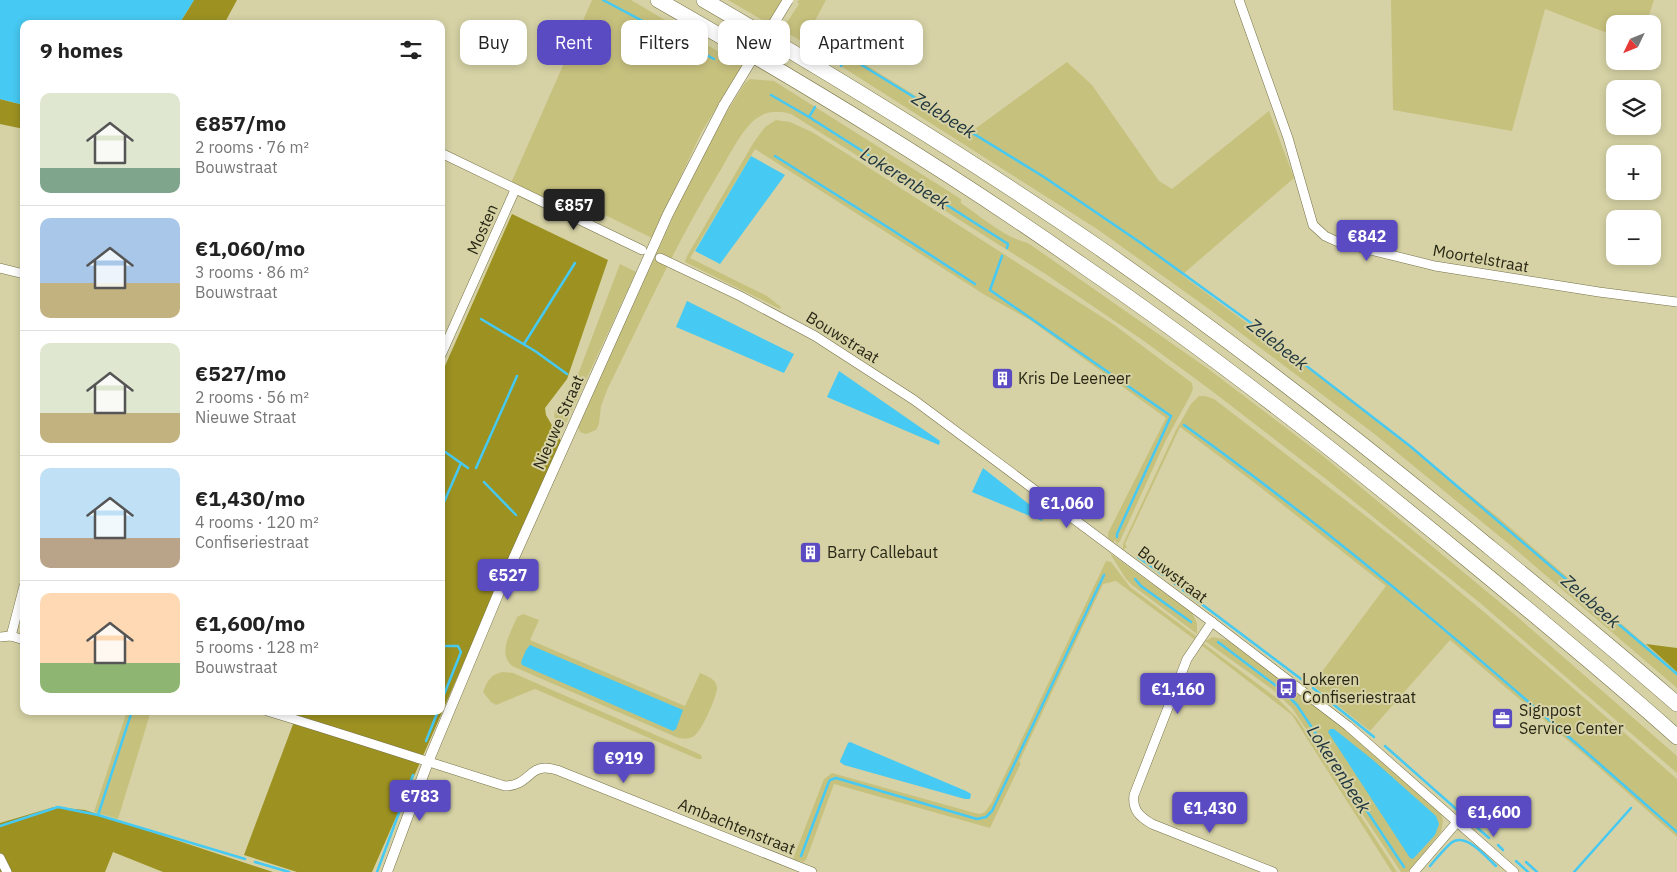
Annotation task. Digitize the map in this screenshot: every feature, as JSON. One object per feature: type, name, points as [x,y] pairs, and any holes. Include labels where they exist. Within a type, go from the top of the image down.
[{"type":"highway","points":[[658,0],[793,78],[940,170],[1082,264],[1163,322],[1263,396],[1399,503],[1606,674],[1677,737]]},
{"type":"highway","points":[[704,0],[804,58],[952,150],[1096,246],[1176,303],[1277,377],[1413,484],[1614,649],[1677,704]]},
{"type":"street","name":"Nieuwe Straat","points":[[388,872],[428,762],[504,580],[651,251],[678,193],[724,105],[788,0]]},
{"type":"street","name":"Moortelstraat","points":[[1239,0],[1288,138],[1314,225],[1326,236],[1338,242],[1435,266],[1599,292],[1677,302]]},
{"type":"street","name":"Mosten","points":[[445,155],[515,190],[445,346]]},
{"type":"street","points":[[515,190],[642,250]]},
{"type":"street","name":"Bouwstraat","points":[[660,258],[778,316],[827,343],[898,390],[1212,622],[1348,726],[1514,872]]},
{"type":"street","points":[[0,268],[20,273]]},
{"type":"street","points":[[12,636],[20,603]]},
{"type":"street","points":[[1212,622],[1187,659],[1134,794],[1133,803],[1142,818],[1152,824],[1273,872]]},
{"type":"street","points":[[0,637],[12,636],[20,639]]},
{"type":"street","name":"Ambachtenstraat","points":[[289,715],[505,786],[521,783],[535,770],[544,768],[557,770],[812,872]]},
{"type":"street","points":[[1414,872],[1458,821]]},
{"type":"street","points":[[0,858],[7,872]]},
{"type":"shaded area","points":[[194,0],[237,0],[226,20],[182,20]]},
{"type":"shaded area","points":[[592,0],[631,0],[665,20],[621,20],[621,65],[708,65],[708,45],[718,51],[718,65],[743,66],[702,131],[652,238],[554,190],[548,199],[511,183],[563,65],[611,65],[611,20],[583,20]]},
{"type":"shaded area","points":[[728,0],[784,0],[772,20],[762,20]]},
{"type":"shaded area","points":[[799,0],[826,0],[815,20],[800,20],[800,40],[790,35],[789,20],[799,4],[797,2]]},
{"type":"shaded area","points":[[1391,0],[1654,0],[1649,15],[1606,15],[1606,33],[1545,9],[1512,131],[1393,110]]},
{"type":"shaded area","points":[[1067,62],[1092,85],[1159,181],[1172,189],[1269,111],[1294,178],[1182,275],[1344,395],[1499,518],[1677,672],[1677,688],[1515,549],[1377,436],[1209,309],[1097,229],[839,65],[866,65],[972,131]]},
{"type":"shaded area","points":[[750,79],[774,81],[961,199],[961,203],[993,226],[1010,236],[1028,243],[1207,368],[1323,456],[1514,614],[1677,756],[1677,773],[1479,602],[1326,479],[1212,391],[1144,341],[1047,275],[791,114],[775,112],[761,116],[752,122],[737,141],[687,229],[646,309],[607,390],[601,406],[599,424],[596,430],[586,434],[580,432],[578,427],[580,421],[693,173],[718,126],[745,83]]},
{"type":"shaded area","points":[[0,99],[20,104],[20,128],[0,124]]},
{"type":"shaded area","points":[[776,120],[790,122],[812,132],[860,162],[1113,324],[1192,383],[1193,389],[1190,396],[1165,442],[1117,544],[1115,540],[1113,543],[1108,539],[1108,533],[1166,418],[1030,320],[985,295],[755,149],[690,258],[767,296],[781,307],[780,309],[685,262],[754,142],[765,127]]},
{"type":"shaded area","points":[[512,214],[608,260],[567,379],[545,408],[546,415],[561,441],[445,706],[445,366]]},
{"type":"shaded area","points":[[620,264],[636,272],[566,423],[561,422],[554,417],[555,410],[572,390]]},
{"type":"shaded area","points":[[1199,396],[1214,399],[1405,547],[1525,647],[1677,779],[1677,837],[1586,756],[1450,640],[1370,731],[1312,685],[1386,586],[1180,427],[1125,544],[1127,547],[1123,550],[1123,544],[1176,430],[1191,404]]},
{"type":"shaded area","points":[[1111,554],[1192,613],[1197,623],[1197,634],[1132,585],[1126,579]]},
{"type":"shaded area","points":[[1106,561],[1111,562],[1130,587],[1196,636],[1194,639],[1116,581],[1103,584],[990,828],[834,784],[806,860],[803,862],[793,859],[824,779],[832,773],[971,812],[980,814],[985,812],[992,802]]},
{"type":"shaded area","points":[[523,614],[539,620],[530,640],[685,706],[700,673],[711,678],[716,684],[717,691],[701,728],[690,738],[676,737],[512,666],[508,661],[505,649],[517,617]]},
{"type":"shaded area","points":[[1213,637],[1227,640],[1338,724],[1441,814],[1443,820],[1441,832],[1408,872],[1401,872],[1292,708],[1272,689],[1205,641]]},
{"type":"shaded area","points":[[1203,643],[1278,699],[1297,718],[1397,872],[1392,872],[1292,715],[1201,645]]},
{"type":"shaded area","points":[[1646,644],[1677,648],[1677,672]]},
{"type":"shaded area","points":[[503,672],[513,673],[697,753],[701,755],[702,759],[698,759],[535,689],[496,705],[483,692],[495,674]]},
{"type":"shaded area","points":[[126,715],[150,715],[118,819],[94,812]]},
{"type":"shaded area","points":[[296,715],[441,715],[372,872],[297,872],[244,855]]},
{"type":"shaded area","points":[[54,807],[85,810],[273,872],[163,872],[113,852],[105,872],[0,872],[0,823]]},
{"type":"water","points":[[0,0],[194,0],[182,20],[20,20],[20,104],[0,99]]},
{"type":"water","points":[[751,156],[785,175],[720,264],[695,251]]},
{"type":"water","points":[[687,301],[794,354],[784,373],[676,327]]},
{"type":"water","points":[[839,371],[940,441],[939,445],[827,397]]},
{"type":"water","points":[[983,468],[1044,516],[1042,521],[972,492]]},
{"type":"water","points":[[530,645],[683,710],[676,729],[673,731],[522,665],[521,662]]},
{"type":"water","points":[[1330,729],[1334,729],[1373,760],[1436,816],[1439,824],[1435,835],[1413,859],[1410,858],[1328,732]]},
{"type":"water","points":[[850,742],[966,791],[971,794],[970,799],[844,765],[840,761]]},
{"type":"waterway","points":[[603,0],[714,59]]},
{"type":"waterway","name":"Zelebeek","points":[[862,65],[1044,177],[1138,241],[1247,320],[1410,446],[1677,674]]},
{"type":"waterway","points":[[771,95],[809,117]]},
{"type":"waterway","name":"Lokerenbeek","points":[[815,107],[809,117],[1008,244],[1007,248]]},
{"type":"waterway","points":[[775,156],[975,284]]},
{"type":"waterway","name":"Lokerenbeek","points":[[1002,256],[990,290],[1171,416],[1117,537]]},
{"type":"waterway","points":[[524,344],[575,263]]},
{"type":"waterway","points":[[481,319],[535,351],[567,374]]},
{"type":"waterway","points":[[476,468],[517,376]]},
{"type":"waterway","points":[[1184,425],[1312,521],[1374,571],[1557,726],[1677,832]]},
{"type":"waterway","points":[[445,452],[468,468]]},
{"type":"waterway","points":[[445,500],[461,463]]},
{"type":"waterway","points":[[484,482],[516,515]]},
{"type":"waterway","points":[[1138,557],[1163,575]]},
{"type":"waterway","points":[[801,856],[828,784],[830,780],[836,778],[977,819],[986,817],[992,811],[1104,575]]},
{"type":"waterway","name":"Lokerenbeek","points":[[1135,579],[1141,586],[1191,622]]},
{"type":"waterway","points":[[1175,584],[1309,685]]},
{"type":"waterway","name":"Lokerenbeek","points":[[1218,642],[1283,691],[1297,705],[1404,867]]},
{"type":"waterway","points":[[445,646],[458,646],[461,652],[445,692]]},
{"type":"waterway","points":[[1313,688],[1374,737]]},
{"type":"waterway","points":[[0,826],[58,807],[98,815],[131,715]]},
{"type":"waterway","points":[[426,741],[436,715]]},
{"type":"waterway","points":[[1385,746],[1489,838]]},
{"type":"waterway","points":[[377,872],[413,775]]},
{"type":"waterway","points":[[1574,872],[1631,808]]},
{"type":"waterway","points":[[98,815],[245,859]]},
{"type":"waterway","points":[[1430,866],[1451,843],[1457,840],[1469,843],[1496,866]]},
{"type":"waterway","points":[[1498,845],[1503,850]]},
{"type":"waterway","points":[[1516,861],[1528,872]]},
{"type":"waterway","points":[[255,862],[289,872]]},
{"type":"waterway","points":[[1526,862],[1537,872]]},
{"type":"place","name":"Kris De Leeneer","points":[[1002,378]]},
{"type":"place","name":"Barry Callebaut","points":[[811,552]]},
{"type":"place","name":"Lokeren Confiseriestraat","points":[[1286,688]]},
{"type":"place","name":"Signpost Service Center","points":[[1503,719]]}]
